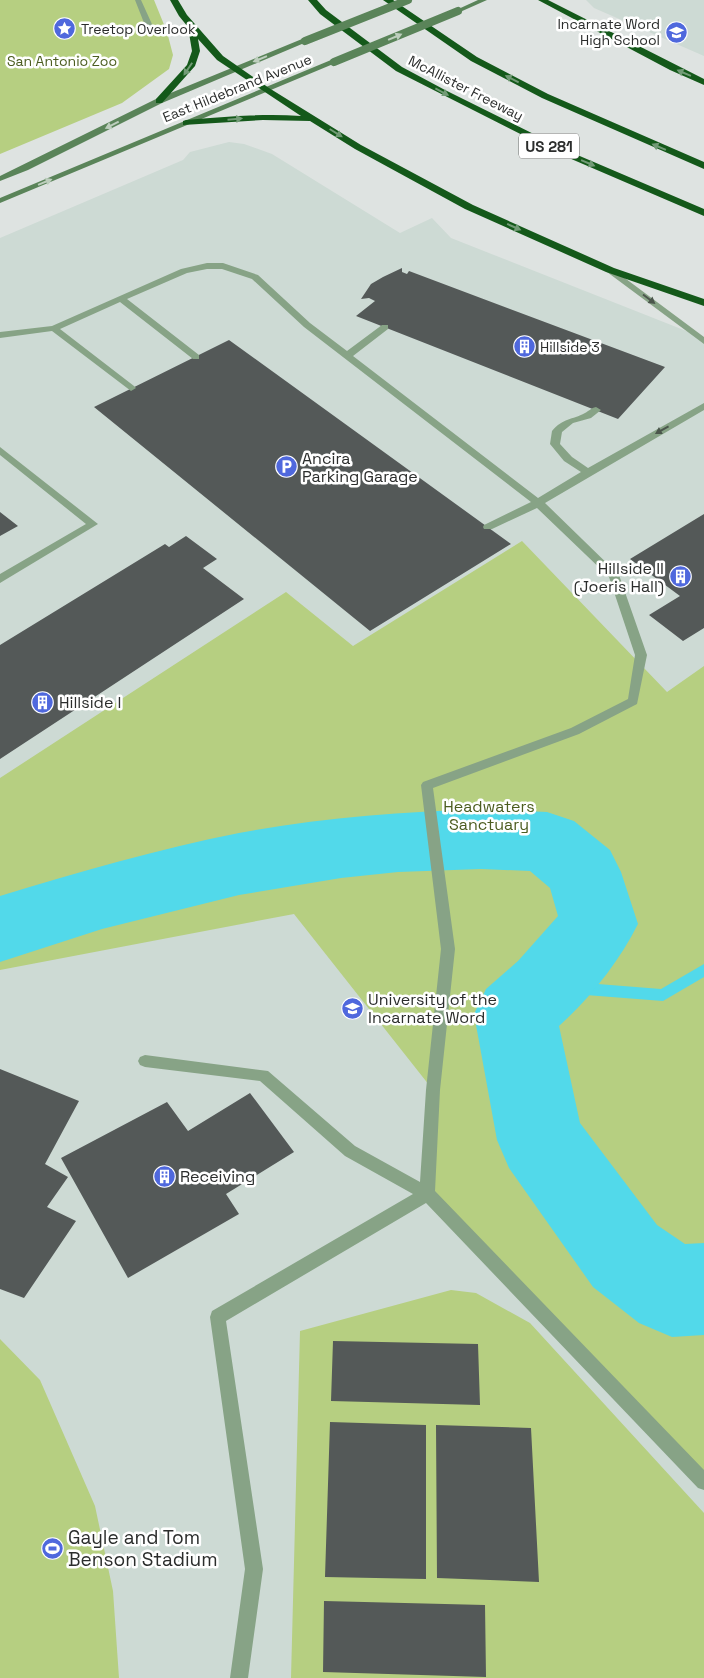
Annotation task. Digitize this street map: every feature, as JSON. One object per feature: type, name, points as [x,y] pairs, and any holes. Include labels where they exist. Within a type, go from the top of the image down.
[{"type":"highway","points":[[174,0],[182,16],[192,28],[220,58],[235,70],[358,147],[469,207],[610,270],[704,303]]},
{"type":"highway","name":"McAllister Freeway","points":[[312,0],[323,12],[399,69],[565,153],[704,213]]},
{"type":"highway","name":"McAllister Freeway","points":[[387,0],[474,59],[545,96],[704,166]]},
{"type":"highway","points":[[542,0],[673,68],[704,82]]},
{"type":"highway","points":[[158,101],[192,66],[196,51],[192,28]]},
{"type":"highway","points":[[186,123],[280,116],[314,120]]},
{"type":"main road","name":"East Hildebrand Avenue","points":[[0,179],[158,101],[408,0]]},
{"type":"main road","name":"East Hildebrand Avenue","points":[[0,200],[484,0]]},
{"type":"lane","points":[[138,0],[152,33]]},
{"type":"lane","points":[[0,335],[54,328],[184,271],[207,266],[223,266],[255,277],[307,325],[538,503],[614,575],[641,655],[633,701],[575,731],[427,785],[448,949],[433,1090],[427,1194]]},
{"type":"lane","points":[[610,270],[704,341]]},
{"type":"lane","points":[[121,298],[196,356]]},
{"type":"lane","points":[[346,356],[385,327]]},
{"type":"lane","points":[[54,328],[131,388]]},
{"type":"lane","points":[[488,527],[538,503],[588,472],[704,406]]},
{"type":"lane","points":[[588,472],[568,459],[555,444],[556,431],[570,421],[588,416],[596,410]]},
{"type":"lane","points":[[0,450],[93,524],[0,579]]},
{"type":"lane","points":[[145,1061],[263,1075],[350,1152],[427,1194],[704,1482]]},
{"type":"lane","points":[[239,1678],[254,1569],[218,1317],[427,1194]]},
{"type":"shaded area","name":"Incarnate Word High School","points":[[586,0],[704,0],[704,56],[594,8]]},
{"type":"shaded area","name":"University of the Incarnate Word","points":[[229,142],[244,144],[272,154],[400,233],[432,218],[451,238],[704,338],[704,1678],[0,1678],[0,238],[183,160],[190,152]]},
{"type":"green space","name":"San Antonio Zoo","points":[[0,0],[154,0],[167,32],[173,55],[169,69],[122,103],[0,154]]},
{"type":"green space","name":"Headwaters Sanctuary","points":[[522,541],[667,692],[704,666],[704,1482],[427,1194],[433,1090],[294,914],[0,970],[0,778],[286,592],[353,646]]},
{"type":"green space","points":[[451,1290],[476,1293],[530,1323],[704,1513],[704,1678],[291,1678],[300,1331]]},
{"type":"green space","name":"Gayle and Tom Benson Stadium","points":[[0,1339],[40,1380],[95,1506],[113,1591],[119,1678],[0,1678]]},
{"type":"building","name":"Hillside 3","points":[[402,268],[402,272],[407,274],[409,271],[665,367],[618,419],[356,316],[375,301],[369,298],[361,299],[371,284]]},
{"type":"building","name":"Ancira Parking Garage","points":[[229,340],[511,544],[370,631],[94,407]]},
{"type":"building","points":[[0,512],[18,526],[0,536]]},
{"type":"building","name":"Hillside II (Joeris Hall)","points":[[704,514],[704,628],[683,641],[649,615],[680,596],[630,559]]},
{"type":"building","name":"Hillside I","points":[[186,536],[217,559],[203,568],[244,599],[0,759],[0,645],[165,544],[169,547]]},
{"type":"building","points":[[0,1069],[79,1101],[45,1164],[68,1177],[47,1207],[76,1221],[24,1298],[0,1289]]},
{"type":"building","name":"Receiving","points":[[250,1093],[294,1152],[226,1194],[239,1214],[128,1278],[61,1158],[167,1102],[188,1131]]},
{"type":"building","points":[[333,1341],[478,1344],[480,1405],[331,1401]]},
{"type":"building","points":[[330,1422],[426,1425],[426,1579],[325,1577]]},
{"type":"building","points":[[436,1425],[531,1428],[539,1582],[437,1578]]},
{"type":"building","points":[[324,1601],[485,1605],[486,1677],[323,1672]]},
{"type":"waterway","points":[[0,929],[102,897],[239,864],[341,848],[398,842],[481,839],[547,842],[583,872],[599,924],[547,986],[515,1014],[540,1140],[625,1256],[672,1291],[704,1289]]},
{"type":"waterway","points":[[547,986],[663,995],[704,970]]},
{"type":"place","name":"Treetop Overlook","points":[[65,29]]},
{"type":"place","name":"Incarnate Word High School","points":[[676,32]]},
{"type":"place","name":"Hillside 3","points":[[524,347]]},
{"type":"place","name":"Ancira Parking Garage","points":[[286,467]]},
{"type":"place","name":"Hillside II (Joeris Hall)","points":[[680,577]]},
{"type":"place","name":"Hillside I","points":[[43,702]]},
{"type":"place","name":"University of the Incarnate Word","points":[[352,1008]]},
{"type":"place","name":"Receiving","points":[[164,1176]]},
{"type":"place","name":"Gayle and Tom Benson Stadium","points":[[52,1548]]}]
